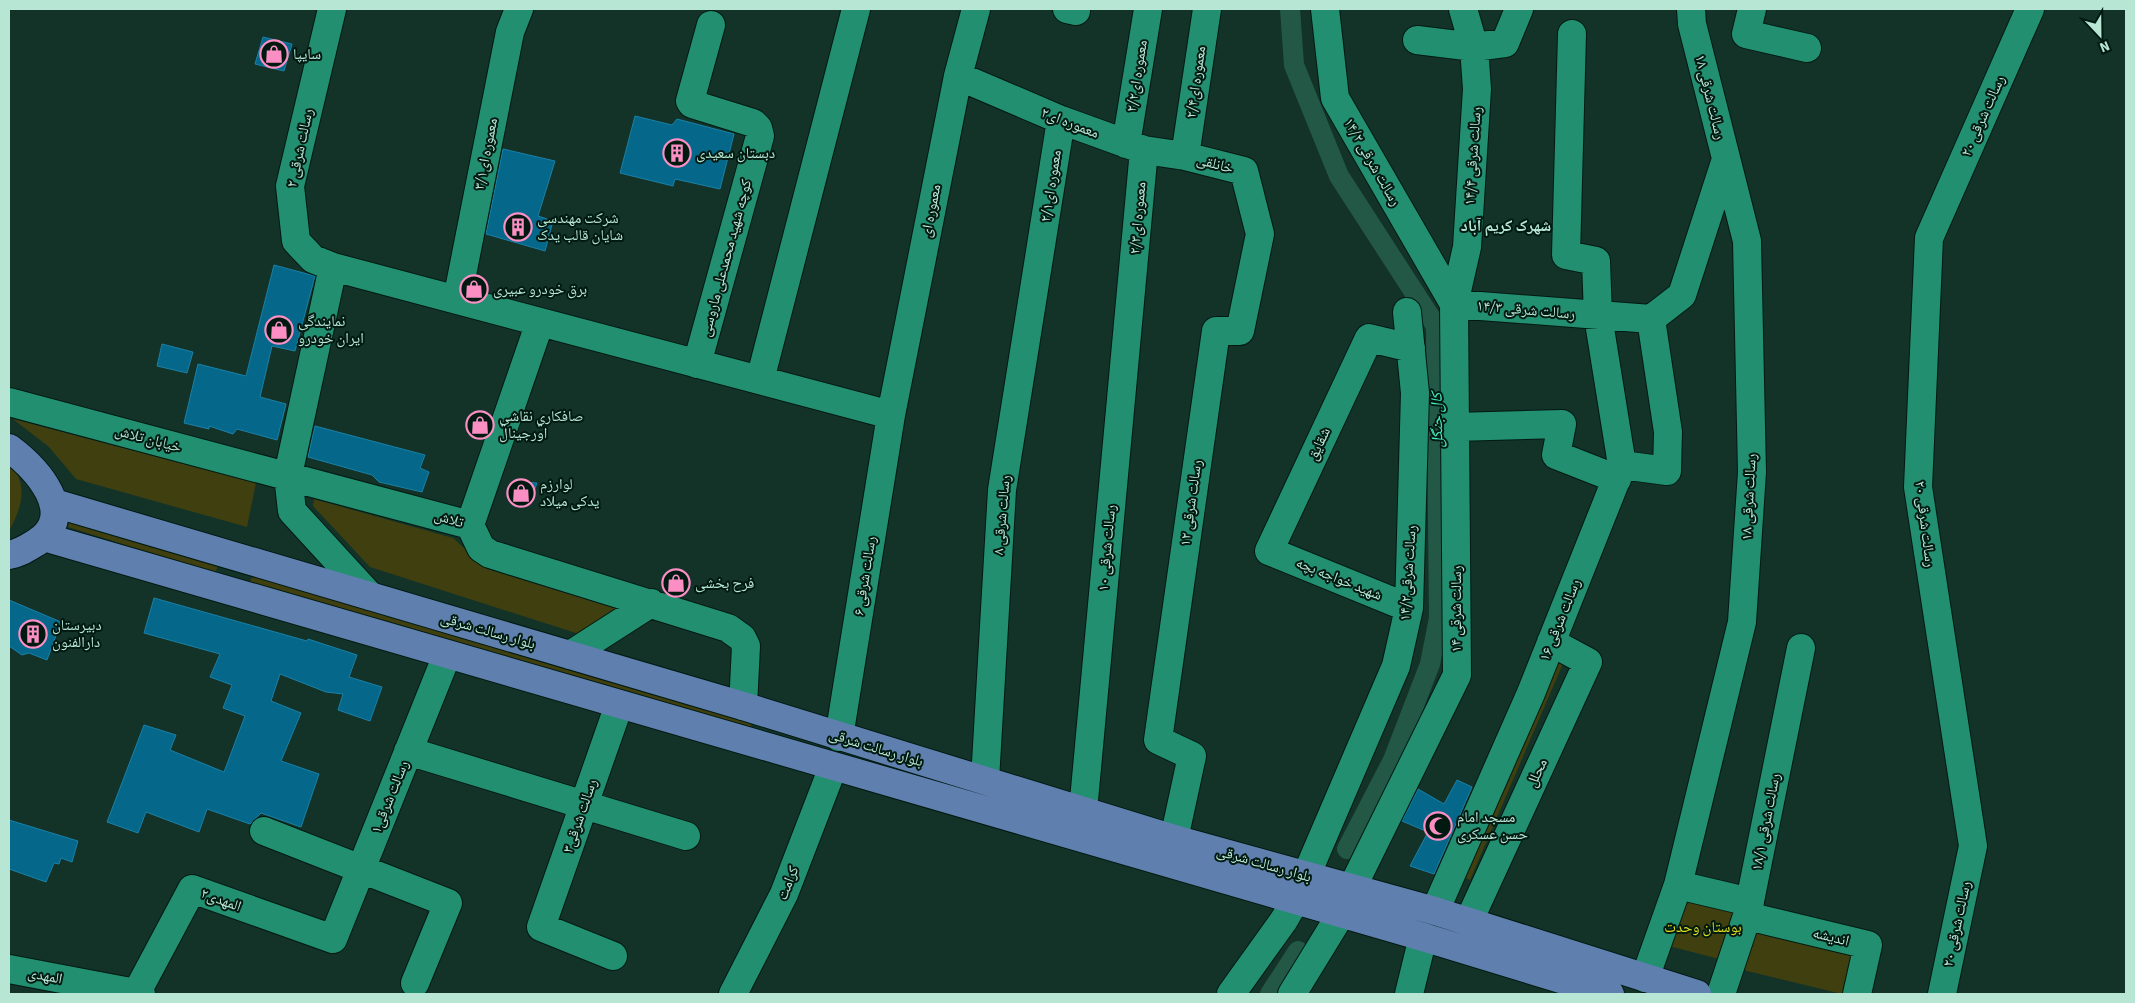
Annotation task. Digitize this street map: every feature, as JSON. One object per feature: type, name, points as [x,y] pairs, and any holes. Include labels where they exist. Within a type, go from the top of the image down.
[{"type":"main road","points":[[9,448],[24,459],[45,484],[54,503],[53,522],[44,537],[20,553],[9,556]]},
{"type":"main road","name":"بلوار رسالت شرقی","points":[[54,503],[743,706],[839,737],[985,780],[1082,811],[1170,851]]},
{"type":"main road","name":"بلوار رسالت شرقی","points":[[44,537],[833,766],[1170,851],[1301,888],[1346,902],[1423,937],[1610,994]]},
{"type":"main road","points":[[227,591],[237,557]]},
{"type":"main road","name":"بلوار رسالت شرقی","points":[[1346,902],[1435,911],[1697,994]]},
{"type":"street","name":"رسالت شرقی ۲","points":[[332,9],[290,186],[296,241],[313,259],[333,267],[891,415]]},
{"type":"street","name":"معموره ای۳/۱","points":[[457,300],[510,32],[518,9]]},
{"type":"street","points":[[760,380],[856,9]]},
{"type":"street","name":"معموره ای","points":[[891,415],[958,76],[976,9]]},
{"type":"street","name":"معموره ای۲/۲","points":[[1135,147],[1148,9]]},
{"type":"street","name":"معموره ای۲/۴","points":[[1185,156],[1207,9]]},
{"type":"street","name":"رسالت شرقی ۱۴/۲","points":[[1325,9],[1335,98],[1454,304]]},
{"type":"street","name":"رسالت شرقی ۱۴/۴","points":[[1454,304],[1467,247],[1477,89],[1474,47],[1463,9]]},
{"type":"street","points":[[1417,40],[1474,47],[1505,43],[1518,9]]},
{"type":"street","name":"رسالت شرقی ۱۸","points":[[1645,978],[1678,885],[1742,622],[1752,472],[1747,241],[1692,24],[1691,9]]},
{"type":"street","points":[[1752,9],[1746,34],[1807,48]]},
{"type":"street","name":"رسالت شرقی ۲۰","points":[[1942,994],[1973,846],[1918,487],[1930,238],[2030,9]]},
{"type":"street","name":"کوچه شهید محمدعلی ماروسی","points":[[697,364],[760,136],[758,128],[753,123],[692,104],[690,101],[711,25]]},
{"type":"street","points":[[1572,34],[1566,255],[1596,261],[1598,316],[1619,472]]},
{"type":"street","name":"معموره ای۲","points":[[958,76],[1062,120],[1135,147],[1185,156]]},
{"type":"street","name":"معموره ای۲/۱","points":[[1040,252],[1062,120]]},
{"type":"street","name":"معموره ای۲/۳","points":[[1132,285],[1135,147]]},
{"type":"street","name":"خانلقی","points":[[1185,156],[1244,171]]},
{"type":"street","points":[[1455,427],[1562,424],[1556,455],[1619,472],[1667,471],[1668,432],[1651,319],[1682,295],[1726,159]]},
{"type":"street","name":"رسالت شرقی ۱۲","points":[[1170,851],[1182,811],[1192,756],[1158,740],[1216,331],[1240,331],[1260,234],[1244,171]]},
{"type":"street","name":"رسالت شرقی ۸","points":[[985,780],[1002,490],[1040,252]]},
{"type":"street","points":[[333,267],[288,475],[292,511],[370,596]]},
{"type":"street","name":"رسالت شرقی ۱۰","points":[[1082,811],[1132,285]]},
{"type":"street","name":"رسالت شرقی ۱۴/۳","points":[[1454,304],[1651,319]]},
{"type":"street","name":"رسالت شرقی ۱۴","points":[[1292,994],[1346,902],[1457,675],[1454,304]]},
{"type":"street","name":"رسالت شرقی۱۴/۲","points":[[1231,994],[1284,920],[1301,888],[1396,666],[1409,608],[1415,393],[1407,312]]},
{"type":"street","points":[[470,524],[540,322]]},
{"type":"street","name":"شقایق","points":[[1269,550],[1369,338],[1411,348]]},
{"type":"street","name":"خیابان تلاش","points":[[9,402],[288,475]]},
{"type":"street","name":"رسالت شرقی ۶","points":[[839,737],[891,415]]},
{"type":"street","name":"رسالت شرقی ۱۶","points":[[1435,911],[1551,642],[1619,472]]},
{"type":"street","name":"تلاش","points":[[288,475],[470,524],[481,548],[490,554],[728,628],[742,638],[747,656],[743,706]]},
{"type":"street","name":"شهید خواجه بچه","points":[[1269,550],[1409,608]]},
{"type":"street","points":[[570,655],[652,603]]},
{"type":"street","name":"محلل","points":[[1468,923],[1588,662],[1551,642]]},
{"type":"street","name":"رسالت شرقی ۱۸/۱","points":[[1721,994],[1748,909],[1802,648]]},
{"type":"street","name":"رسالت شرقی۱","points":[[333,940],[447,655]]},
{"type":"street","name":"رسالت شرقی۳","points":[[613,956],[541,927],[619,705]]},
{"type":"street","points":[[408,751],[686,836]]},
{"type":"street","name":"کرامت","points":[[739,993],[784,894],[833,766]]},
{"type":"street","points":[[264,831],[448,903],[415,983]]},
{"type":"street","points":[[1678,885],[1748,909]]},
{"type":"street","name":"المهدی۲","points":[[138,994],[192,889],[333,940]]},
{"type":"street","name":"اندیشه","points":[[1748,909],[1868,946],[1858,994]]},
{"type":"street","points":[[1409,994],[1423,937]]},
{"type":"street","name":"المهدی","points":[[9,969],[138,994]]},
{"type":"green space","points":[[13,419],[256,483],[247,527],[76,479],[49,447]]},
{"type":"green space","points":[[9,464],[16,471],[20,480],[21,497],[20,506],[9,531]]},
{"type":"green space","points":[[314,499],[453,538],[487,569],[621,610],[579,634],[370,567],[313,506]]},
{"type":"green space","points":[[69,521],[218,566],[215,573],[68,527]]},
{"type":"green space","points":[[253,574],[752,721],[750,731],[250,582]]},
{"type":"green space","points":[[1560,649],[1568,652],[1470,880],[1463,877]]},
{"type":"green space","name":"بوستان وحدت","points":[[1685,895],[1736,908],[1719,959],[1669,946]]},
{"type":"green space","points":[[1755,927],[1858,953],[1850,994],[1842,994],[1743,970]]},
{"type":"building","name":"سایپا","points":[[263,37],[292,44],[284,71],[255,64]]},
{"type":"building","name":"دبستان سعیدی","points":[[635,116],[672,125],[677,119],[734,134],[720,189],[675,179],[673,186],[620,173]]},
{"type":"building","points":[[503,149],[555,161],[538,216],[553,221],[545,251],[486,234]]},
{"type":"building","points":[[274,265],[315,276],[295,351],[272,346],[260,397],[286,404],[277,440],[237,429],[233,434],[209,426],[209,429],[184,423],[198,364],[246,376]]},
{"type":"building","points":[[162,344],[193,352],[187,373],[157,366]]},
{"type":"building","points":[[315,426],[425,455],[420,468],[429,472],[422,492],[379,482],[372,475],[308,457]]},
{"type":"building","name":"لوارزم یدکی میلاد","points":[[524,482],[537,483],[530,502],[507,496],[515,486]]},
{"type":"building","points":[[154,598],[307,641],[308,639],[357,655],[349,677],[382,687],[370,721],[338,710],[343,694],[326,692],[280,674],[271,701],[301,713],[281,761],[319,774],[301,827],[261,813],[250,824],[207,809],[199,832],[146,812],[138,833],[107,822],[144,725],[176,735],[170,750],[224,772],[245,716],[223,708],[232,685],[210,677],[220,654],[144,633]]},
{"type":"building","name":"دبیرستان دارالفنون","points":[[9,600],[61,622],[47,660],[29,653],[22,655],[9,646]]},
{"type":"building","name":"مسجد امام حسن عسکری","points":[[1457,780],[1472,787],[1434,874],[1410,866],[1428,832],[1402,821],[1418,789],[1444,804]]},
{"type":"building","points":[[9,820],[78,841],[72,862],[61,858],[59,864],[54,863],[46,882],[9,869]]},
{"type":"waterway","name":"کال جنگل","points":[[1290,9],[1294,65],[1339,176],[1436,326],[1439,618],[1430,664],[1393,760],[1347,849]]},
{"type":"waterway","name":"کال جنگل","points":[[1270,994],[1298,951]]},
{"type":"place","name":"سایپا","points":[[274,54]]},
{"type":"place","name":"دبستان سعیدی","points":[[677,153]]},
{"type":"place","name":"شرکت مهندسی شایان قالب یدک","points":[[518,227]]},
{"type":"place","name":"برق خودرو عبیری","points":[[474,289]]},
{"type":"place","name":"نمایندگی ایران خودرو","points":[[279,330]]},
{"type":"place","name":"صافكاري نقاشي اورجينال","points":[[480,425]]},
{"type":"place","name":"لوارزم یدکی میلاد","points":[[521,493]]},
{"type":"place","name":"فرح بخشی","points":[[676,583]]},
{"type":"place","name":"دبیرستان دارالفنون","points":[[33,634]]},
{"type":"place","name":"مسجد امام حسن عسکری","points":[[1438,826]]},
{"type":"district","name":"شهرک کریم آباد","points":[[1506,226]]}]
